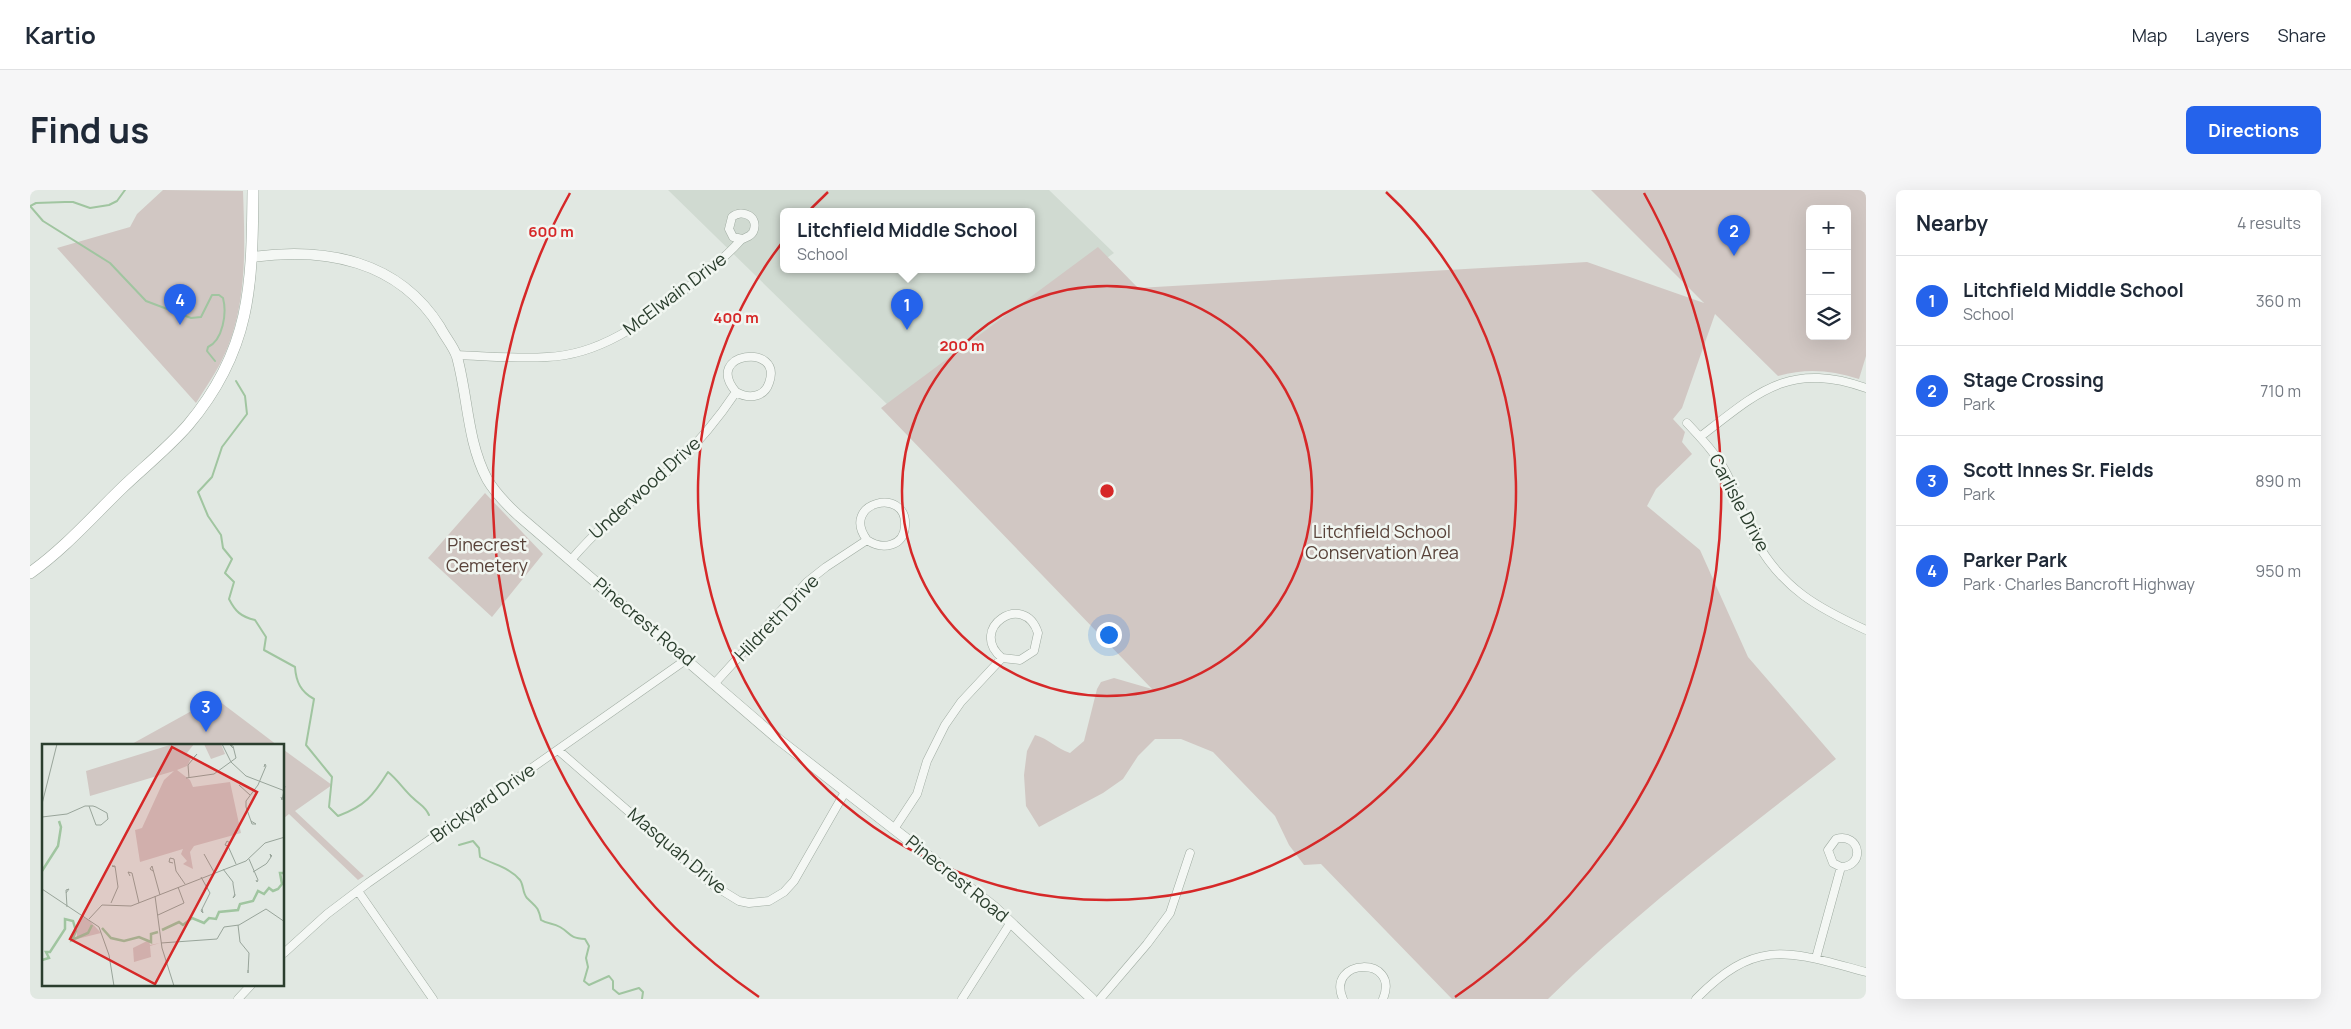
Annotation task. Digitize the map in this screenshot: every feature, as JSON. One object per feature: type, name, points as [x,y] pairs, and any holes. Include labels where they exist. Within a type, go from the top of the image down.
[{"type":"main road","points":[[30,573],[66,544],[175,438],[202,407],[224,373],[237,343],[249,297],[252,257],[253,190]]},
{"type":"street","name":"McElwain Drive","points":[[456,355],[548,357],[569,354],[606,343],[623,335],[653,315],[723,260],[742,239]]},
{"type":"street","name":"Pinecrest Road","points":[[252,257],[307,253],[331,255],[369,268],[395,281],[422,304],[435,319],[456,355],[479,462],[499,496],[515,512],[778,739],[993,906],[1092,999]]},
{"type":"street","points":[[748,355],[762,359],[769,370],[770,377],[766,389],[755,396],[742,395],[736,392],[729,380],[731,366],[735,360],[748,355]]},
{"type":"street","points":[[1700,437],[1747,400],[1786,382],[1803,378],[1822,377],[1866,388]]},
{"type":"street","name":"Underwood Drive","points":[[571,560],[593,534],[691,449],[723,411],[736,392]]},
{"type":"street","name":"Carlisle Drive","points":[[1687,423],[1726,472],[1756,541],[1781,575],[1819,608],[1866,630]]},
{"type":"street","points":[[881,502],[888,502],[900,510],[905,524],[901,538],[895,543],[881,547],[867,540],[861,528],[863,513],[868,508],[881,502]]},
{"type":"street","name":"Hildreth Drive","points":[[715,683],[807,582],[867,540]]},
{"type":"street","points":[[1010,614],[1023,615],[1028,618],[1038,633],[1034,650],[1020,660],[1002,658],[992,642],[991,636],[995,624],[1010,614]]},
{"type":"street","points":[[894,829],[917,794],[927,761],[945,725],[961,702],[1002,658]]},
{"type":"street","name":"Brickyard Drive","points":[[285,952],[327,914],[358,891],[687,659]]},
{"type":"street","name":"Masquah Drive","points":[[558,750],[714,885],[739,902],[768,901],[789,887],[845,792]]},
{"type":"street","points":[[1100,999],[1170,913],[1190,853]]},
{"type":"street","points":[[1816,958],[1841,867]]},
{"type":"street","points":[[358,891],[433,999]]},
{"type":"street","points":[[962,999],[1011,922]]},
{"type":"street","points":[[1696,999],[1725,972],[1756,958],[1790,954],[1816,958],[1866,972]]},
{"type":"street","points":[[1343,999],[1340,988],[1344,976],[1349,971],[1361,966],[1373,968],[1383,977],[1386,987],[1384,999]]},
{"type":"street","points":[[238,999],[250,986]]},
{"type":"shaded area","points":[[668,190],[1049,190],[1114,253],[891,408]]},
{"type":"green space","points":[[163,190],[243,191],[243,279],[236,323],[220,364],[196,403],[57,248],[130,227],[137,214]]},
{"type":"green space","name":"Litchfield School Conservation Area","points":[[1591,190],[1866,190],[1866,356],[1859,379],[1818,371],[1789,373],[1778,376],[1715,314],[1682,408],[1673,419],[1685,432],[1682,442],[1692,454],[1656,489],[1647,506],[1700,550],[1748,657],[1836,759],[1652,905],[1548,999],[1452,999],[1321,864],[1304,865],[1289,845],[1275,816],[1213,752],[1181,739],[1155,739],[1138,756],[1123,779],[1103,793],[1039,827],[1026,806],[1024,775],[1027,751],[1035,735],[1070,753],[1084,741],[1097,689],[1101,682],[1114,678],[1152,689],[881,408],[1098,247],[1138,288],[1587,262],[1704,303]]},
{"type":"green space","name":"Pinecrest Cemetery","points":[[485,493],[543,554],[492,617],[428,558]]},
{"type":"green space","points":[[215,698],[276,744],[132,744]]},
{"type":"green space","points":[[285,751],[332,785],[295,811],[364,876],[358,880],[289,814],[285,817]]},
{"type":"waterway","points":[[125,190],[117,201],[109,205],[90,208],[73,202],[65,202],[36,203],[30,206],[43,221],[110,263],[146,301],[191,318],[201,317],[212,295],[219,295],[223,298],[223,326],[207,351],[215,361]]},
{"type":"waterway","points":[[236,381],[245,396],[247,414],[222,447],[212,477],[198,492],[208,516],[221,535],[223,548],[232,559],[225,573],[234,582],[229,599],[239,613],[255,620],[266,637],[264,650],[295,667],[300,686],[314,699],[306,745],[332,777],[329,807],[338,816],[362,804],[378,788],[388,772],[429,815]]},
{"type":"waterway","points":[[459,845],[473,841],[479,848],[480,857],[506,869],[520,880],[525,896],[538,909],[541,920],[560,927],[573,936],[585,939],[589,946],[586,958],[588,967],[584,981],[589,985],[609,976],[613,981],[613,989],[619,994],[639,988],[643,992],[642,999]]},
{"type":"place","name":"Stage Crossing","points":[[1734,256]]},
{"type":"place","name":"Parker Park","points":[[180,325]]},
{"type":"place","name":"Litchfield Middle School","points":[[907,330]]},
{"type":"place","name":"Scott Innes Sr. Fields","points":[[206,732]]}]
